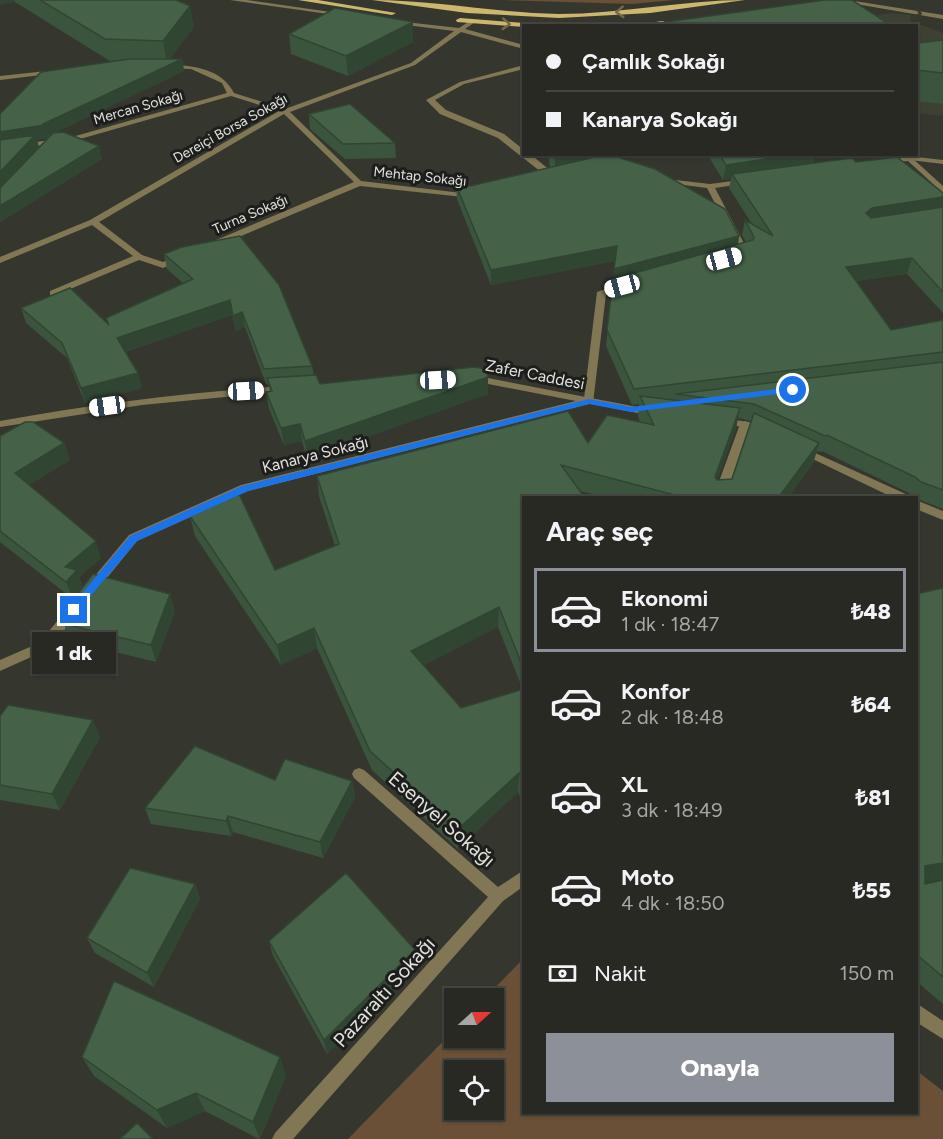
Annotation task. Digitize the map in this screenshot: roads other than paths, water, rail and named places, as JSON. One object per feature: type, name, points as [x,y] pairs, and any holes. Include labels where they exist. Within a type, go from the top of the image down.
[{"type":"main road","points":[[302,0],[522,25]]},
{"type":"main road","points":[[376,0],[455,10],[560,16],[741,0]]},
{"type":"main road","points":[[840,2],[853,0]]},
{"type":"main road","points":[[659,24],[673,23]]},
{"type":"street","points":[[233,0],[460,30],[522,46]]},
{"type":"street","points":[[853,0],[943,17]]},
{"type":"street","name":"Dereiçi Borsa Sokağı","points":[[0,260],[93,222],[285,111],[412,64],[473,21]]},
{"type":"street","points":[[158,67],[192,67],[225,82],[231,94],[285,111]]},
{"type":"street","points":[[522,68],[462,83],[430,100],[443,112],[501,136],[522,152]]},
{"type":"street","points":[[0,78],[67,71]]},
{"type":"street","name":"Mercan Sokağı","points":[[0,149],[73,139],[231,94]]},
{"type":"street","name":"Mehtap Sokağı","points":[[285,111],[359,183],[469,196],[480,194]]},
{"type":"street","points":[[45,150],[52,142]]},
{"type":"street","points":[[527,156],[553,177]]},
{"type":"street","points":[[910,158],[943,190]]},
{"type":"street","points":[[875,163],[910,158],[943,162]]},
{"type":"street","points":[[543,179],[564,174]]},
{"type":"street","points":[[647,178],[710,186],[757,179]]},
{"type":"street","name":"Turna Sokağı","points":[[200,250],[359,183]]},
{"type":"street","points":[[710,186],[745,253],[734,256]]},
{"type":"street","points":[[93,222],[139,257],[163,265],[191,254]]},
{"type":"street","points":[[53,293],[139,257]]},
{"type":"street","points":[[589,401],[602,292],[635,283]]},
{"type":"street","name":"Zafer Caddesi","points":[[463,379],[474,378],[631,410],[666,410]]},
{"type":"street","points":[[0,424],[59,412],[202,393],[294,388]]},
{"type":"street","name":"Kanarya Sokağı","points":[[0,666],[44,646],[133,538],[245,488],[589,401]]},
{"type":"street","points":[[711,420],[745,424],[777,439]]},
{"type":"street","points":[[720,496],[745,424]]},
{"type":"street","points":[[788,444],[900,496]]},
{"type":"street","points":[[918,505],[943,516]]},
{"type":"street","name":"Esenyel Sokağı","points":[[358,774],[498,896]]},
{"type":"street","name":"Pazaraltı Sokağı","points":[[281,1139],[498,896],[522,878]]},
{"type":"street","points":[[918,1012],[943,1031]]}]
